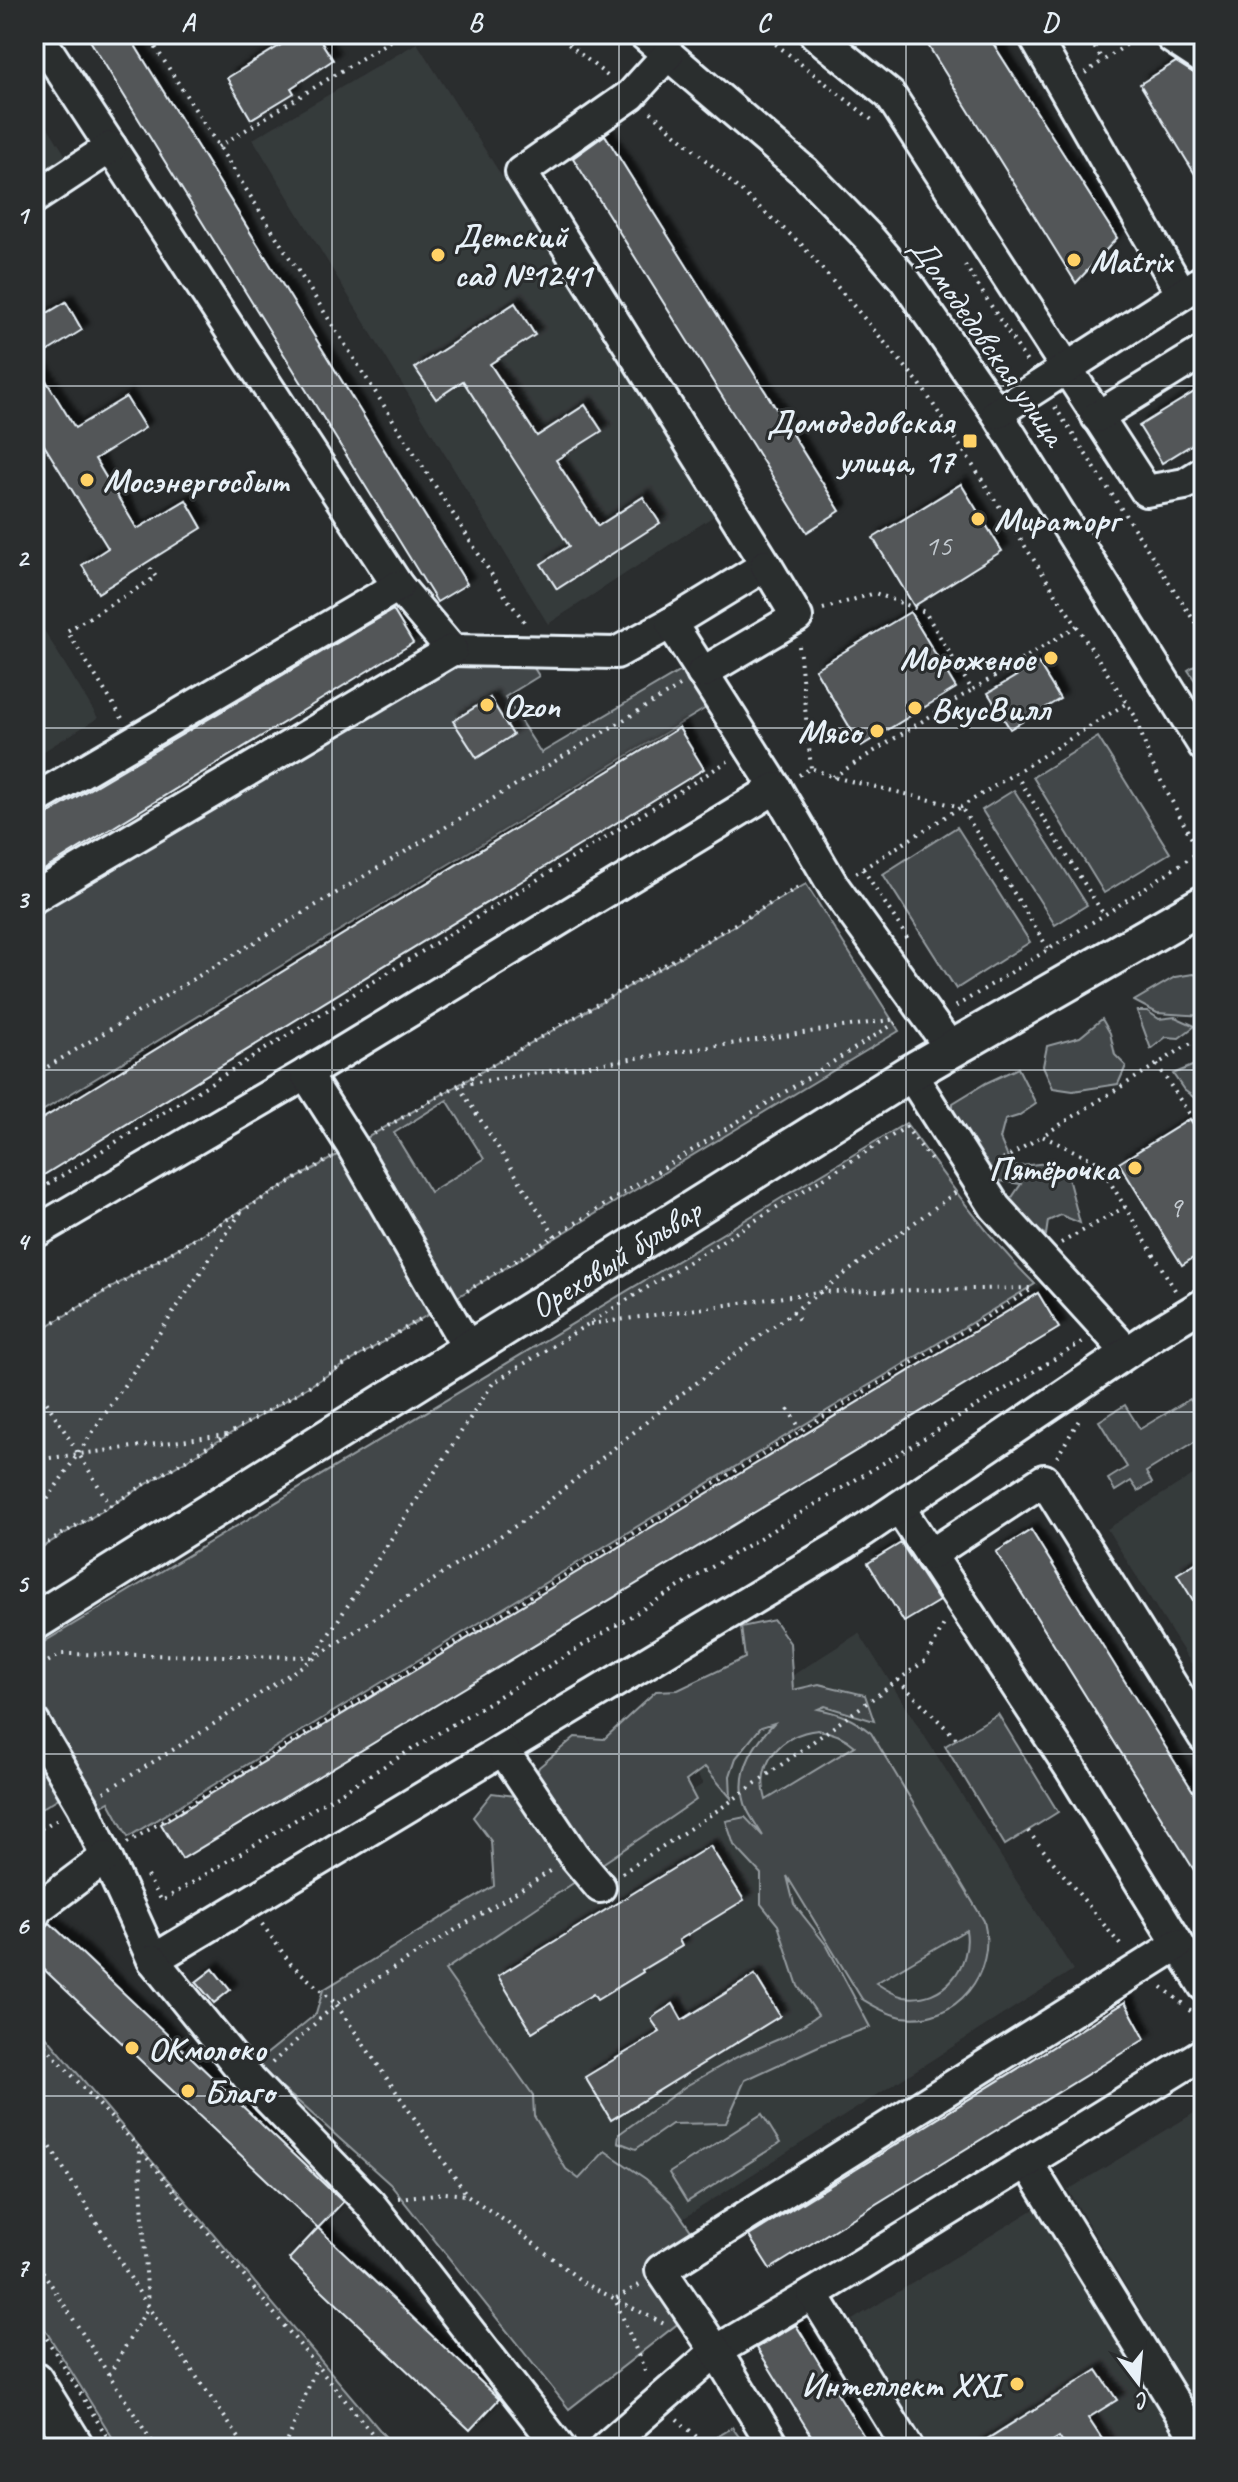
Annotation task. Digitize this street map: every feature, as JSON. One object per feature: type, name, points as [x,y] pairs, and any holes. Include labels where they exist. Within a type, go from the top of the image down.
[{"type":"main road","name":"Ореховый бульвар","points":[[34,1622],[910,1073],[1204,904]]},
{"type":"main road","points":[[34,2380],[76,2448]]},
{"type":"street","points":[[37,34],[398,586],[452,650]]},
{"type":"street","name":"Домодедовская улица","points":[[644,34],[805,172],[870,239],[934,319],[997,413],[1204,746]]},
{"type":"street","points":[[815,34],[890,95],[1054,377],[1097,417],[1146,491],[1185,484],[1204,472]]},
{"type":"street","points":[[997,413],[1193,287],[1064,88],[1033,34]]},
{"type":"street","points":[[1170,34],[1204,59]]},
{"type":"street","points":[[668,54],[631,95],[521,172],[797,617],[702,673]]},
{"type":"street","points":[[34,198],[111,147]]},
{"type":"street","points":[[1097,417],[1204,351]]},
{"type":"street","points":[[34,897],[452,650],[616,653],[766,565]]},
{"type":"street","points":[[34,800],[398,586]]},
{"type":"street","points":[[671,623],[776,788],[829,879],[951,1049]]},
{"type":"street","points":[[34,1233],[306,1074],[776,788]]},
{"type":"street","points":[[910,1073],[975,1178],[1043,1273],[1127,1352]]},
{"type":"street","points":[[306,1074],[352,1146],[469,1350]]},
{"type":"street","points":[[153,1960],[246,1903],[451,1787],[503,1750],[685,1645],[844,1544],[1196,1308]]},
{"type":"street","points":[[930,1555],[1044,1480],[1204,1737]]},
{"type":"street","points":[[899,1507],[1071,1769],[1204,1986]]},
{"type":"street","points":[[34,1723],[83,1806],[122,1852],[153,1960],[251,2081],[368,2202],[560,2448]]},
{"type":"street","points":[[503,1750],[574,1856],[600,1887]]},
{"type":"street","points":[[34,1915],[37,1909],[122,1852]]},
{"type":"street","points":[[775,2448],[716,2351],[661,2270],[1178,1944]]},
{"type":"street","points":[[605,2448],[716,2351],[1204,2053]]},
{"type":"street","points":[[1027,2162],[1202,2448]]},
{"type":"street","points":[[813,2294],[908,2448]]},
{"type":"path","points":[[147,34],[506,597],[546,652]]},
{"type":"path","points":[[218,147],[401,34]]},
{"type":"path","points":[[556,34],[631,95],[801,244],[910,372],[1135,716],[1151,762],[1199,852],[957,1007],[952,1007],[943,995],[922,1008]]},
{"type":"path","points":[[763,34],[873,120]]},
{"type":"path","points":[[1086,34],[1103,61]]},
{"type":"path","points":[[1064,88],[1142,34]]},
{"type":"path","points":[[965,266],[1054,377],[1204,636]]},
{"type":"path","points":[[136,741],[67,631],[156,577],[146,563]]},
{"type":"path","points":[[811,768],[797,617],[875,593],[925,612],[972,690]]},
{"type":"path","points":[[833,777],[1077,626]]},
{"type":"path","points":[[34,1075],[702,673]]},
{"type":"path","points":[[35,1334],[458,1085],[829,879],[863,869],[1127,703]]},
{"type":"path","points":[[34,1193],[750,748]]},
{"type":"path","points":[[811,768],[833,777],[961,807],[1049,950]]},
{"type":"path","points":[[776,788],[811,768]]},
{"type":"path","points":[[1020,781],[1104,915]]},
{"type":"path","points":[[863,869],[911,944]]},
{"type":"path","points":[[34,1551],[444,1305],[903,1019],[458,1085]]},
{"type":"path","points":[[83,1806],[194,1737],[529,1517],[676,1398],[975,1178],[1204,1035]]},
{"type":"path","points":[[1157,1065],[1204,1136]]},
{"type":"path","points":[[458,1085],[555,1236]]},
{"type":"path","points":[[314,1657],[493,1383],[906,1127],[938,1171]]},
{"type":"path","points":[[1042,1136],[1098,1162],[1125,1207],[1196,1308]]},
{"type":"path","points":[[122,1852],[801,1430],[1043,1273],[1125,1207]]},
{"type":"path","points":[[34,1519],[242,1210]]},
{"type":"path","points":[[588,1325],[819,1292],[1043,1273]]},
{"type":"path","points":[[793,1311],[800,1322]]},
{"type":"path","points":[[141,1866],[162,1901],[1087,1339]]},
{"type":"path","points":[[34,1382],[111,1506]]},
{"type":"path","points":[[788,1409],[801,1430]]},
{"type":"path","points":[[1044,1480],[1082,1415]]},
{"type":"path","points":[[34,1460],[229,1435]]},
{"type":"path","points":[[600,1887],[727,1804],[926,1660],[958,1597]]},
{"type":"path","points":[[34,1669],[62,1654],[314,1657]]},
{"type":"path","points":[[898,1680],[957,1739]]},
{"type":"path","points":[[1028,1831],[1139,1968],[1204,2022]]},
{"type":"path","points":[[251,2081],[336,2004],[574,1856]]},
{"type":"path","points":[[246,1903],[291,1964],[336,2004],[467,2195],[584,2283],[665,2325]]},
{"type":"path","points":[[34,2034],[139,2148],[384,2448]]},
{"type":"path","points":[[34,2120],[148,2307],[246,2448]]},
{"type":"path","points":[[109,2375],[148,2307],[139,2148]]},
{"type":"path","points":[[368,2202],[445,2193],[467,2195]]},
{"type":"path","points":[[34,2258],[156,2448]]},
{"type":"path","points":[[615,2299],[658,2402],[709,2448]]},
{"type":"path","points":[[34,2318],[114,2448]]},
{"type":"path","points":[[285,2448],[317,2365]]},
{"type":"shaded area","name":"Детский сад №1241","points":[[417,43],[717,514],[548,624],[253,139]]},
{"type":"shaded area","points":[[34,105],[73,167],[34,191]]},
{"type":"shaded area","points":[[34,614],[98,718],[34,757]]},
{"type":"shaded area","points":[[527,657],[539,676],[505,697],[541,753],[689,666],[711,705],[34,1116],[34,908],[454,658]]},
{"type":"shaded area","points":[[1204,660],[1204,694],[1188,670]]},
{"type":"shaded area","points":[[1098,737],[1170,853],[1104,893],[1033,777]]},
{"type":"shaded area","points":[[1014,790],[1087,905],[1055,925],[982,810]]},
{"type":"shaded area","points":[[957,827],[1030,942],[956,989],[883,874]]},
{"type":"shaded area","points":[[806,884],[899,1031],[34,1552],[34,1334]],"holes":[[[447,1100],[484,1159],[430,1192],[394,1133]]]},
{"type":"shaded area","points":[[1204,976],[1204,1016],[1157,1013],[1134,1001],[1175,977]]},
{"type":"shaded area","points":[[1137,1011],[1147,1011],[1159,1019],[1175,1017],[1195,1026],[1179,1038],[1166,1037],[1151,1049]]},
{"type":"shaded area","points":[[1102,1019],[1110,1033],[1115,1055],[1126,1066],[1118,1084],[1073,1091],[1053,1088],[1043,1066],[1047,1046],[1080,1037]]},
{"type":"shaded area","points":[[1204,1061],[1204,1105],[1184,1090],[1173,1074]]},
{"type":"shaded area","points":[[1018,1068],[1036,1104],[1018,1116],[1005,1120],[1000,1139],[1012,1167],[1047,1163],[1068,1178],[1080,1223],[1061,1215],[1048,1221],[1046,1235],[1018,1217],[1007,1205],[1021,1184],[993,1180],[953,1125],[953,1103]]},
{"type":"shaded area","points":[[906,1123],[983,1227],[1035,1284],[128,1837],[109,1802],[95,1810],[34,1702],[34,1648]]},
{"type":"shaded area","points":[[1190,1399],[1204,1422],[1204,1436],[1146,1472],[1152,1483],[1138,1491],[1131,1481],[1115,1491],[1108,1479],[1127,1467],[1099,1421],[1125,1405],[1140,1429]]},
{"type":"shaded area","points":[[1204,1468],[1204,1684],[1107,1529]]},
{"type":"shaded area","points":[[774,1620],[790,1643],[793,1690],[819,1684],[865,1695],[874,1721],[825,1706],[818,1709],[846,1717],[871,1733],[984,1921],[984,1959],[968,1991],[956,2004],[940,2013],[902,2017],[886,2012],[862,1999],[787,1876],[794,1904],[827,1946],[870,2027],[823,2044],[745,2080],[726,2123],[672,2124],[636,2149],[618,2142],[619,2134],[686,2086],[737,2057],[786,2036],[818,2015],[798,1986],[778,1925],[761,1904],[761,1874],[734,1845],[726,1821],[745,1817],[763,1836],[747,1809],[742,1784],[747,1762],[774,1723],[761,1727],[736,1758],[730,1776],[731,1798],[705,1767],[686,1781],[696,1800],[445,1970],[533,2095],[534,2116],[566,2169],[579,2179],[605,2151],[646,2179],[671,2202],[696,2238],[647,2271],[685,2318],[569,2409],[390,2184],[253,2065],[316,2014],[323,1990],[494,1886],[491,1841],[473,1817],[492,1793],[515,1796],[530,1792],[539,1767],[575,1737],[604,1739],[656,1691],[678,1690],[745,1658],[741,1627]],"holes":[[[818,1730],[838,1735],[855,1746],[766,1800],[764,1774],[774,1753],[793,1737]],[[966,1930],[967,1943],[960,1969],[943,1988],[931,1994],[904,1997],[876,1983]]]},
{"type":"shaded area","points":[[859,1633],[1073,1970],[587,2280],[348,2003],[703,1784],[680,1747]]},
{"type":"shaded area","points":[[998,1714],[1058,1812],[1005,1845],[945,1746]]},
{"type":"shaded area","points":[[34,1740],[67,1793],[34,1813]]},
{"type":"shaded area","points":[[34,2022],[395,2448],[119,2448],[34,2312]]},
{"type":"shaded area","points":[[1204,2107],[1204,2417],[1068,2190]]},
{"type":"shaded area","points":[[762,2114],[780,2143],[687,2202],[669,2173]]},
{"type":"shaded area","name":"Интеллект XXI","points":[[1036,2208],[1183,2448],[928,2448],[852,2320]]},
{"type":"shaded area","points":[[732,2427],[742,2441],[752,2448],[697,2448]]},
{"type":"building","points":[[86,34],[128,34],[467,584],[437,602]]},
{"type":"building","points":[[299,34],[316,34],[333,60],[291,88],[294,93],[251,119],[227,78]]},
{"type":"building","points":[[921,34],[987,34],[1117,238],[1076,283]]},
{"type":"building","points":[[1176,62],[1195,74],[1204,90],[1204,189],[1140,84]]},
{"type":"building","points":[[605,135],[840,511],[807,532],[573,158]]},
{"type":"building","points":[[66,302],[82,330],[34,360],[34,321]]},
{"type":"building","points":[[515,303],[535,335],[490,364],[537,436],[585,405],[602,431],[556,460],[598,526],[643,497],[660,523],[557,589],[541,564],[569,546],[463,381],[436,399],[415,368]]},
{"type":"building","name":"Мосэнергосбыт","points":[[34,361],[75,428],[126,397],[145,428],[95,459],[137,529],[186,500],[202,528],[98,593],[82,565],[108,548],[34,429]]},
{"type":"building","points":[[1204,386],[1204,437],[1162,463],[1139,426]]},
{"type":"building","points":[[961,484],[1002,551],[914,606],[873,538]]},
{"type":"building","points":[[393,610],[413,643],[34,876],[34,822]]},
{"type":"building","points":[[910,612],[956,688],[861,746],[815,669]]},
{"type":"building","points":[[1038,663],[1060,699],[1010,729],[988,693]]},
{"type":"building","points":[[490,698],[513,735],[477,758],[453,721]]},
{"type":"building","points":[[679,728],[704,769],[34,1181],[34,1124]]},
{"type":"building","points":[[1190,1119],[1204,1142],[1204,1251],[1182,1265],[1119,1163]]},
{"type":"building","points":[[1038,1293],[1059,1328],[182,1859],[161,1824]]},
{"type":"building","points":[[1031,1530],[1204,1809],[1204,1886],[996,1552]]},
{"type":"building","points":[[901,1543],[939,1601],[904,1622],[868,1563]]},
{"type":"building","points":[[1204,1558],[1204,1618],[1177,1574]]},
{"type":"building","points":[[710,1846],[744,1900],[679,1940],[682,1946],[643,1972],[597,2000],[593,1994],[532,2032],[498,1976]]},
{"type":"building","points":[[50,1923],[343,2202],[318,2228],[34,1960],[34,1938]]},
{"type":"building","points":[[213,1969],[230,1990],[214,2003],[196,1982]]},
{"type":"building","points":[[755,1975],[780,2016],[611,2120],[585,2077],[660,2032],[651,2019],[673,2004],[682,2020]]},
{"type":"building","points":[[1125,2002],[1145,2039],[770,2269],[749,2236]]},
{"type":"building","points":[[318,2228],[499,2399],[470,2430],[289,2259]]},
{"type":"building","points":[[796,2325],[871,2448],[819,2448],[757,2348]]},
{"type":"building","points":[[1097,2370],[1117,2400],[1088,2418],[1108,2448],[1066,2448],[1059,2437],[1041,2448],[973,2448]]},
{"type":"place","name":"Детский сад №1241","points":[[438,255]]},
{"type":"place","name":"Matrix","points":[[1074,260]]},
{"type":"place","name":"Домодедовская улица, 17","points":[[970,441]]},
{"type":"place","name":"Мосэнергосбыт","points":[[87,480]]},
{"type":"place","name":"Мираторг","points":[[978,519]]},
{"type":"place","name":"Мороженое","points":[[1051,658]]},
{"type":"place","name":"Ozon","points":[[487,705]]},
{"type":"place","name":"ВкусВилл","points":[[915,708]]},
{"type":"place","name":"Мясо","points":[[877,731]]},
{"type":"place","name":"Пятёрочка","points":[[1135,1168]]},
{"type":"place","name":"ОКмолоко","points":[[132,2048]]},
{"type":"place","name":"Благо","points":[[188,2091]]},
{"type":"place","name":"Интеллект XXI","points":[[1017,2384]]}]
